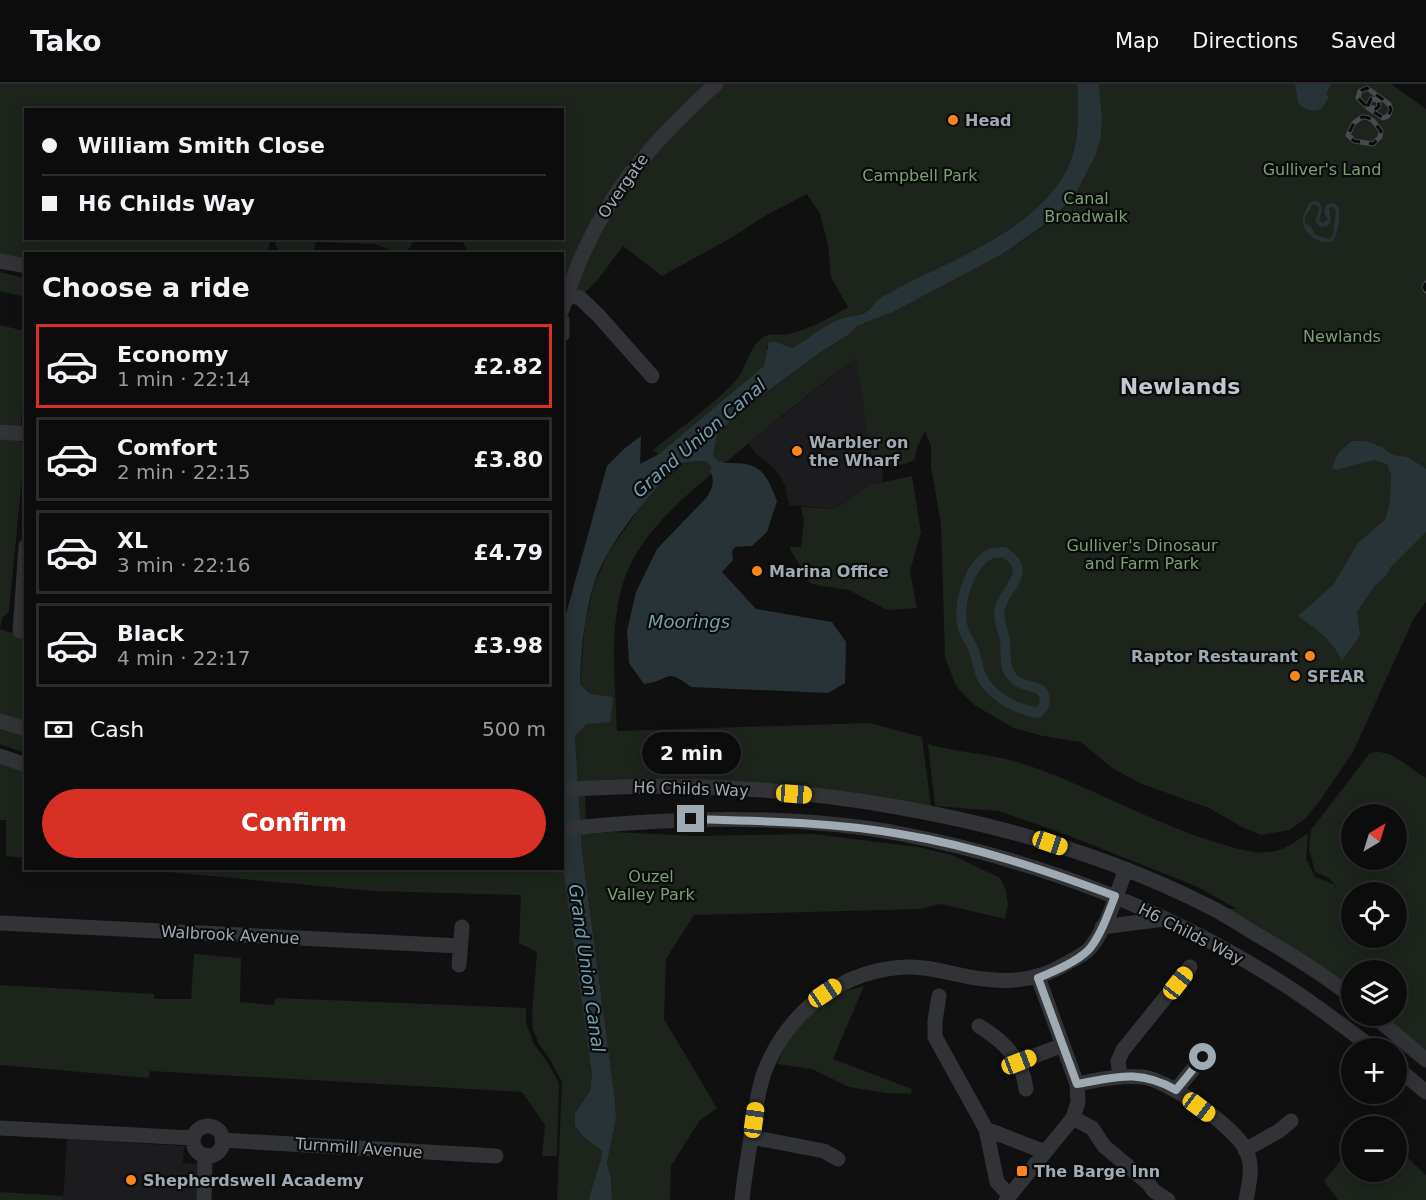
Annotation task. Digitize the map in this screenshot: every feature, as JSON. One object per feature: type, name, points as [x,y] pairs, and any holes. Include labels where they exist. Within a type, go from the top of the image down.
[{"type":"street","name":"Overgate","points":[[564,304],[587,243],[624,181],[646,152],[716,84]]},
{"type":"street","points":[[0,261],[24,266]]},
{"type":"street","points":[[567,294],[580,298],[598,315],[652,376]]},
{"type":"street","points":[[0,432],[24,434]]},
{"type":"street","points":[[20,631],[24,574]]},
{"type":"street","points":[[0,721],[24,728]]},
{"type":"street","points":[[0,756],[24,764]]},
{"type":"street","name":"H6 Childs Way","points":[[564,790],[690,786],[814,795],[947,818],[1050,843],[1126,869],[1211,907],[1300,960],[1341,989]]},
{"type":"street","name":"H6 Childs Way","points":[[564,829],[612,823],[691,819],[810,823],[901,834],[977,850],[1042,869],[1115,896],[1205,938],[1284,984],[1359,1038]]},
{"type":"street","points":[[741,1200],[756,1102],[764,1072],[777,1044],[797,1017],[816,999],[840,983],[867,973],[908,967],[944,971],[984,980],[1038,978],[1054,971],[1089,949],[1102,927],[1126,869]]},
{"type":"street","points":[[1102,927],[1164,919]]},
{"type":"street","name":"Walbrook Avenue","points":[[0,923],[460,946]]},
{"type":"street","points":[[459,965],[462,927]]},
{"type":"street","points":[[1120,1076],[1118,1061],[1124,1050],[1190,968]]},
{"type":"street","points":[[939,996],[935,1037],[986,1129],[998,1182],[1008,1198],[1073,1118],[1078,1102],[1077,1084],[1038,978]]},
{"type":"street","points":[[979,1026],[1002,1043],[1019,1062],[1026,1089]]},
{"type":"street","points":[[1386,1026],[1426,1060]]},
{"type":"street","points":[[1019,1062],[1063,1045]]},
{"type":"street","points":[[1176,1090],[1203,1057]]},
{"type":"street","points":[[1077,1084],[1120,1076],[1143,1077],[1161,1082],[1176,1090],[1233,1134],[1245,1150],[1251,1171],[1246,1200]]},
{"type":"street","points":[[1407,1076],[1426,1092]]},
{"type":"street","points":[[1073,1118],[1092,1128],[1104,1146],[1148,1183],[1154,1191],[1168,1200]]},
{"type":"street","points":[[1245,1150],[1279,1131],[1291,1121]]},
{"type":"street","points":[[208,1126],[217,1129],[222,1140],[219,1150],[206,1155],[197,1151],[193,1138],[197,1130],[208,1126]]},
{"type":"street","points":[[0,1128],[193,1138]]},
{"type":"street","points":[[986,1129],[1045,1152]]},
{"type":"street","points":[[751,1137],[824,1151],[838,1159]]},
{"type":"street","name":"Turnmill Avenue","points":[[222,1140],[496,1156]]},
{"type":"street","points":[[204,1200],[206,1155]]},
{"type":"shaded area","points":[[857,357],[880,431],[883,482],[870,485],[837,509],[789,505],[785,486],[780,476],[773,467],[757,455],[748,443]]},
{"type":"shaded area","name":"Shepherdswell Academy","points":[[67,1139],[184,1146],[183,1163],[199,1164],[197,1200],[63,1200]]},
{"type":"green space","name":"Campbell Park","points":[[0,84],[1077,84],[1076,141],[1070,163],[1051,193],[1034,210],[1015,226],[994,239],[889,293],[862,314],[830,324],[793,348],[776,342],[767,346],[765,366],[659,454],[653,450],[708,407],[738,378],[752,349],[760,340],[768,335],[786,335],[804,329],[848,307],[831,277],[828,245],[820,214],[807,194],[662,276],[623,246],[597,281],[567,310],[564,316],[564,252],[468,252],[460,240],[564,240],[564,108],[24,108],[24,240],[271,240],[267,252],[24,252],[24,266],[0,261]]},
{"type":"green space","points":[[1099,84],[1391,84],[1426,109],[1426,602],[1413,620],[1353,752],[1305,819],[1289,830],[1261,835],[1242,827],[1209,808],[1142,784],[1112,768],[1081,742],[1043,736],[1014,728],[974,705],[956,686],[945,657],[941,524],[931,467],[931,446],[925,431],[917,447],[915,459],[908,463],[888,467],[883,459],[873,468],[856,358],[777,419],[680,501],[664,517],[637,553],[627,572],[620,594],[615,628],[617,731],[869,723],[922,737],[932,815],[814,795],[585,789],[586,834],[613,832],[695,836],[814,834],[918,847],[952,855],[1000,878],[1006,890],[1008,905],[1005,919],[941,904],[919,909],[694,915],[666,959],[664,1019],[717,1108],[700,1120],[671,1166],[670,1200],[612,1200],[611,1178],[607,1163],[616,1119],[615,1100],[582,851],[575,736],[587,724],[590,694],[580,684],[585,623],[595,582],[608,553],[648,496],[738,413],[818,354],[848,335],[857,326],[893,312],[1001,255],[1053,220],[1076,193],[1101,137]]},
{"type":"green space","points":[[278,240],[413,240],[412,245],[405,252],[396,252],[375,244],[316,242],[313,252],[280,252],[275,244]]},
{"type":"green space","points":[[0,272],[24,279],[24,297],[0,291]]},
{"type":"green space","points":[[0,325],[24,331],[24,355],[21,426],[0,426]]},
{"type":"green space","points":[[0,437],[18,439],[24,446],[24,457],[9,612],[2,618],[0,629]]},
{"type":"green space","points":[[912,476],[921,532],[910,571],[917,608],[887,610],[849,590],[810,583],[789,547],[801,547],[804,521],[801,507],[836,509],[870,485]]},
{"type":"green space","points":[[0,629],[24,637],[24,722],[0,714]]},
{"type":"green space","points":[[0,727],[24,735],[24,753],[0,744]]},
{"type":"green space","points":[[928,744],[1017,762],[1067,780],[1163,823],[1243,850],[1275,851],[1308,834],[1306,859],[1315,877],[1333,884],[1337,892],[1334,884],[1329,879],[1315,872],[1309,849],[1311,830],[1369,754],[1383,753],[1398,759],[1426,778],[1426,1060],[1407,1044],[1407,1038],[1400,1038],[1386,1026],[1407,1026],[1407,960],[1341,960],[1341,991],[1211,907],[1237,909],[1198,887],[1067,835],[999,811],[935,806]]},
{"type":"green space","points":[[0,756],[24,765],[24,858],[6,856],[6,820],[0,820]]},
{"type":"green space","points":[[564,866],[592,1075],[590,1091],[575,1113],[575,1125],[602,1151],[589,1200],[557,1200],[562,1082],[533,1030],[532,1013],[537,952],[519,943],[521,895],[373,891],[147,870],[564,870]]},
{"type":"green space","points":[[194,954],[241,958],[240,1002],[274,1005],[276,998],[526,1008],[526,1024],[535,1046],[559,1083],[557,1156],[542,1156],[545,1125],[522,1092],[150,1071],[149,1078],[0,1065],[0,985],[154,994],[154,999],[191,999]]},
{"type":"green space","points":[[864,986],[833,1059],[912,1089],[911,1094],[886,1093],[849,1087],[812,1069],[777,1064],[792,1034],[805,1016],[836,994]]},
{"type":"green space","points":[[1407,1157],[1426,1175],[1426,1200],[1338,1200],[1324,1181],[1341,1160],[1341,1182],[1407,1182]]},
{"type":"green space","points":[[0,1192],[64,1196],[63,1200],[0,1200]]},
{"type":"water","points":[[1077,84],[1099,84],[1102,119],[1101,137],[1096,154],[1076,193],[1053,219],[1001,255],[893,312],[857,326],[848,335],[818,354],[738,413],[717,434],[713,455],[718,462],[745,464],[759,469],[768,481],[777,501],[767,532],[752,546],[735,547],[732,551],[733,560],[722,572],[756,609],[832,622],[846,642],[845,683],[828,693],[691,687],[671,676],[644,684],[629,663],[627,631],[636,592],[657,549],[707,497],[713,484],[710,470],[712,468],[706,461],[683,463],[662,483],[616,539],[599,570],[585,621],[580,684],[590,694],[613,697],[610,722],[587,724],[575,736],[582,851],[616,1119],[607,1163],[611,1178],[612,1200],[589,1200],[602,1151],[583,1136],[575,1126],[575,1113],[590,1091],[592,1075],[564,870],[564,621],[607,466],[641,436],[640,464],[659,454],[764,366],[769,342],[793,348],[830,324],[863,314],[885,295],[972,251],[1015,226],[1051,193],[1065,173],[1076,141]]},
{"type":"water","points":[[1295,84],[1331,84],[1326,94],[1329,96],[1319,110],[1312,111],[1302,107],[1298,102]]},
{"type":"water","points":[[1311,202],[1320,203],[1319,220],[1322,223],[1328,220],[1324,212],[1326,205],[1333,203],[1338,207],[1338,227],[1333,240],[1323,242],[1317,240],[1303,225],[1303,219]],"holes":[[[1313,204],[1319,207],[1316,223],[1321,227],[1331,222],[1329,208],[1336,210],[1333,235],[1330,239],[1315,235],[1312,228],[1305,223],[1305,217]]]},
{"type":"water","points":[[1352,441],[1366,441],[1382,447],[1393,455],[1408,457],[1426,469],[1426,532],[1375,585],[1357,612],[1360,635],[1342,661],[1329,641],[1298,616],[1333,585],[1358,543],[1385,520],[1390,502],[1391,475],[1387,464],[1374,460],[1336,470],[1332,468],[1338,453]]},
{"type":"waterway","points":[[1004,552],[1013,559],[1018,573],[999,612],[1005,640],[1007,668],[1018,682],[1041,690],[1045,702],[1038,713],[1009,703],[991,690],[982,677],[974,651],[963,629],[963,598],[970,577],[982,560],[990,554],[1004,552]]},
{"type":"railway","points":[[1365,105],[1358,98],[1360,91],[1367,88],[1389,104],[1391,110],[1388,116],[1383,118],[1368,108],[1368,105],[1371,99],[1378,100],[1379,106],[1376,109],[1365,105]]},
{"type":"railway","points":[[1362,117],[1371,119],[1381,131],[1380,137],[1373,144],[1354,141],[1348,135],[1354,123],[1362,117]]},
{"type":"railway","points":[[1426,283],[1424,287],[1426,291]]},
{"type":"place","name":"Head","points":[[953,120]]},
{"type":"place","name":"Warbler on the Wharf","points":[[797,451]]},
{"type":"place","name":"Marina Office","points":[[757,571]]},
{"type":"place","name":"Raptor Restaurant","points":[[1310,656]]},
{"type":"place","name":"SFEAR","points":[[1295,676]]},
{"type":"place","name":"The Barge Inn","points":[[1022,1171]]},
{"type":"place","name":"Shepherdswell Academy","points":[[131,1180]]},
{"type":"district","name":"Newlands","points":[[1180,386]]},
{"type":"route","points":[[691,819],[810,823],[901,834],[977,850],[1042,869],[1115,896],[1102,927],[1089,949],[1054,971],[1038,978],[1077,1084],[1120,1076],[1143,1077],[1161,1082],[1176,1090],[1203,1057]]},
{"type":"park label","name":"Gulliver's Land","points":[[1322,169]]},
{"type":"park label","name":"Canal Broadwalk","points":[[1086,207]]},
{"type":"park label","name":"Gulliver's Dinosaur and Farm Park","points":[[1142,554]]},
{"type":"park label","name":"Ouzel Valley Park","points":[[651,885]]},
{"type":"water label","name":"Grand Union Canal","points":[[699,438]]},
{"type":"water label","name":"Moorings","points":[[689,621]]},
{"type":"water label","name":"Grand Union Canal","points":[[587,968]]}]
